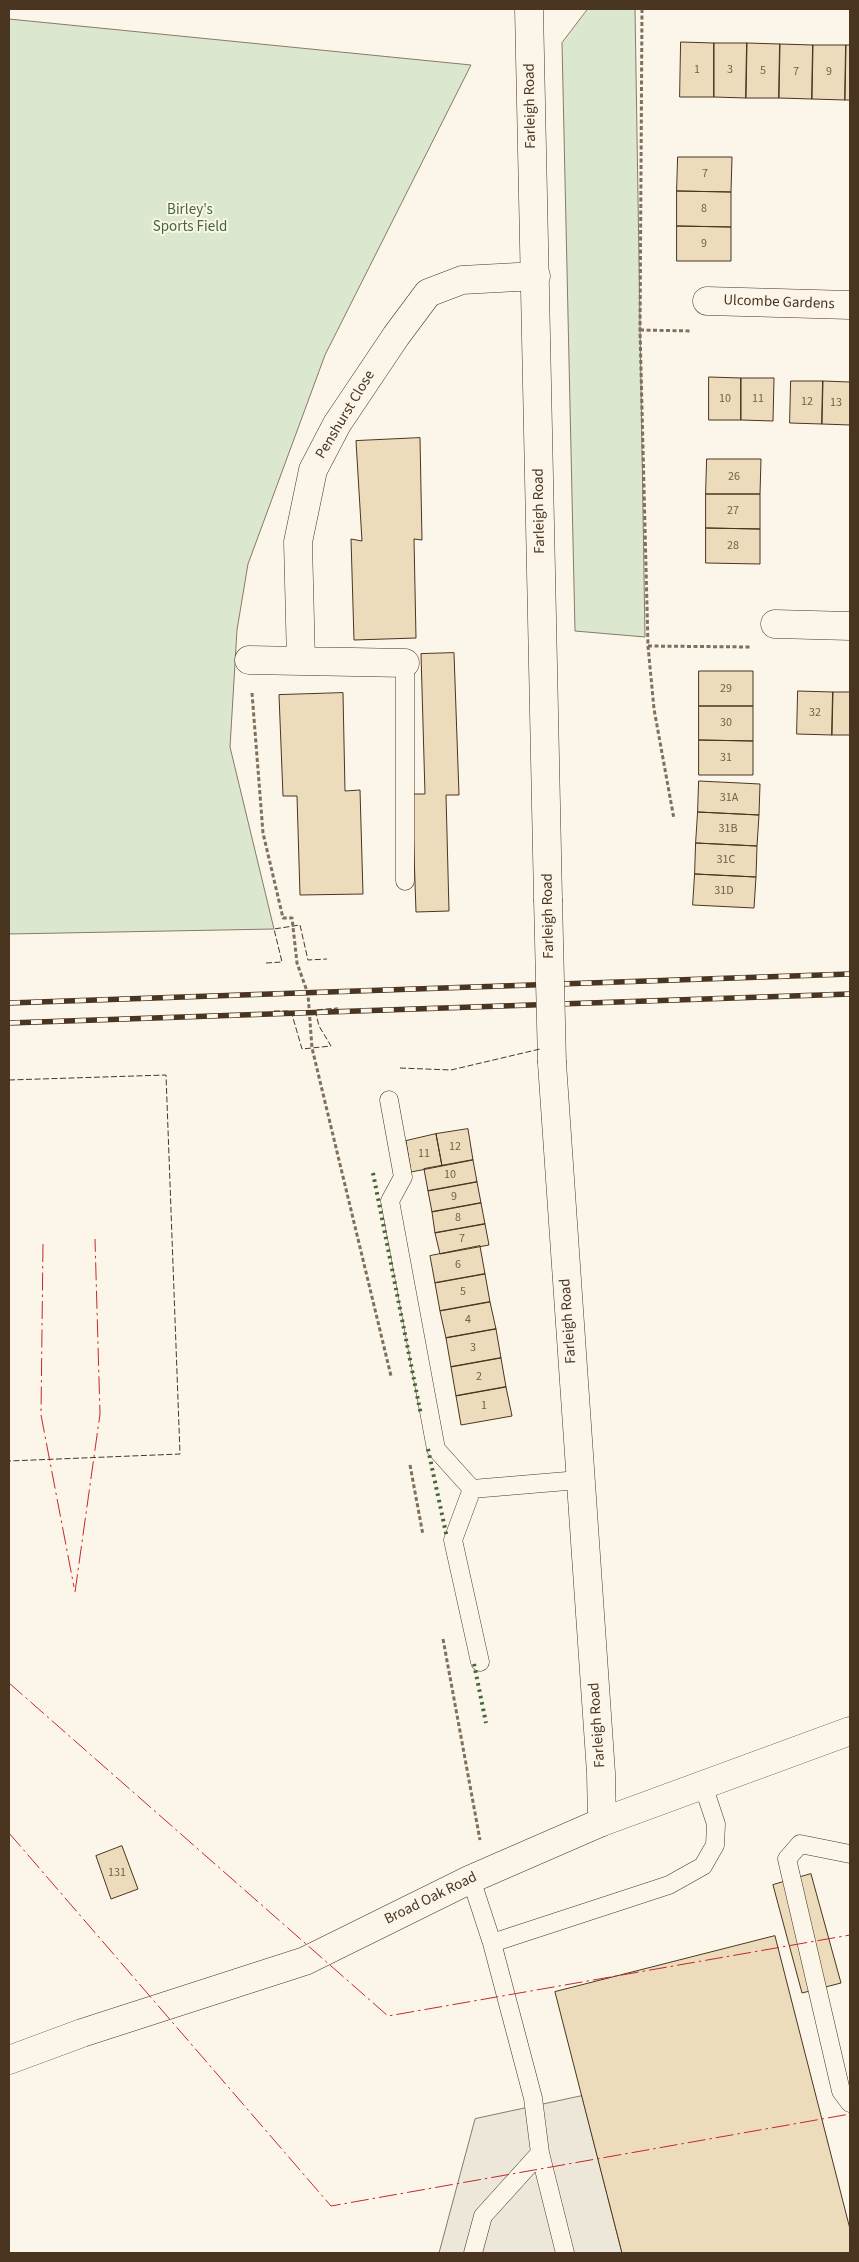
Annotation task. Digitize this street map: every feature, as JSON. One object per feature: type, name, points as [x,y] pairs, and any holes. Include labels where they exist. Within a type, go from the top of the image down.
[{"type":"street","name":"Farleigh Road","points":[[529,9],[552,1063],[601,1773],[602,1822]]},
{"type":"street","name":"Penshurst Close","points":[[301,661],[298,542],[313,470],[338,424],[396,336],[428,292],[462,280],[536,276]]},
{"type":"street","name":"Ulcombe Gardens","points":[[707,301],[850,305]]},
{"type":"street","points":[[775,624],[850,626]]},
{"type":"street","points":[[249,660],[406,663]]},
{"type":"street","name":"Broad Oak Road","points":[[9,2060],[82,2033],[305,1961],[471,1879],[602,1822],[850,1731]]},
{"type":"lane","points":[[405,881],[406,663]]},
{"type":"lane","points":[[389,1100],[403,1177],[390,1201],[436,1449],[472,1490]]},
{"type":"lane","points":[[472,1490],[580,1480]]},
{"type":"lane","points":[[472,1490],[453,1540],[480,1662]]},
{"type":"lane","points":[[492,1943],[669,1885],[703,1866],[715,1845],[716,1824],[703,1785]]},
{"type":"lane","points":[[850,1854],[800,1844],[787,1859],[841,2092],[850,2103]]},
{"type":"lane","points":[[471,1879],[492,1943],[533,2098],[540,2153],[566,2253]]},
{"type":"lane","points":[[473,2253],[483,2216],[540,2153]]},
{"type":"path","points":[[642,9],[640,330],[648,646],[654,709],[674,819]]},
{"type":"path","points":[[648,646],[768,647],[775,624]]},
{"type":"path","points":[[249,660],[263,833],[282,918],[292,918],[297,963],[308,994],[312,1048],[392,1379]]},
{"type":"path","points":[[409,1456],[425,1542]]},
{"type":"path","points":[[441,1629],[482,1851],[471,1879]]},
{"type":"green space","points":[[588,9],[635,9],[645,637],[575,631],[562,43]]},
{"type":"green space","name":"Birley's Sports Field","points":[[9,19],[471,65],[325,355],[248,564],[237,630],[230,747],[274,929],[9,934]]},
{"type":"shaded area","points":[[582,2096],[622,2253],[439,2253],[475,2119]]},
{"type":"building","points":[[681,42],[714,43],[714,97],[680,97]]},
{"type":"building","points":[[714,43],[747,43],[746,98],[714,97]]},
{"type":"building","points":[[747,43],[780,44],[779,98],[746,98]]},
{"type":"building","points":[[780,44],[813,45],[812,99],[779,98]]},
{"type":"building","points":[[813,45],[846,45],[845,100],[812,99]]},
{"type":"building","points":[[846,45],[850,45],[850,100],[845,100]]},
{"type":"building","points":[[678,157],[732,157],[731,192],[677,191]]},
{"type":"building","points":[[677,191],[731,192],[731,227],[677,226]]},
{"type":"building","points":[[677,226],[731,227],[731,261],[677,261]]},
{"type":"building","points":[[709,377],[741,378],[741,420],[709,420]]},
{"type":"building","points":[[741,378],[774,378],[773,421],[741,420]]},
{"type":"building","points":[[791,381],[823,381],[822,424],[790,423]]},
{"type":"building","points":[[823,381],[850,382],[850,425],[822,424]]},
{"type":"building","points":[[420,438],[422,540],[414,539],[416,638],[354,640],[351,539],[362,541],[356,441]]},
{"type":"building","points":[[707,459],[761,459],[760,494],[706,494]]},
{"type":"building","points":[[706,494],[760,494],[760,529],[706,528]]},
{"type":"building","points":[[706,528],[760,529],[760,564],[706,563]]},
{"type":"building","points":[[454,653],[459,795],[446,795],[449,911],[416,912],[412,794],[425,794],[421,654]]},
{"type":"building","points":[[699,671],[753,671],[753,706],[699,706]]},
{"type":"building","points":[[798,691],[833,692],[832,735],[797,734]]},
{"type":"building","points":[[833,692],[850,692],[850,735],[832,735]]},
{"type":"building","points":[[343,693],[345,791],[360,790],[363,894],[300,895],[297,796],[283,796],[279,695]]},
{"type":"building","points":[[699,706],[753,706],[753,741],[699,740]]},
{"type":"building","points":[[699,740],[753,741],[753,775],[699,775]]},
{"type":"building","points":[[699,781],[760,784],[759,815],[698,812]]},
{"type":"building","points":[[698,812],[759,815],[757,846],[696,843]]},
{"type":"building","points":[[696,843],[757,846],[756,877],[695,874]]},
{"type":"building","points":[[695,874],[756,877],[754,908],[693,905]]},
{"type":"building","points":[[468,1129],[473,1160],[442,1166],[436,1134]]},
{"type":"building","points":[[436,1134],[442,1166],[411,1172],[406,1141]]},
{"type":"building","points":[[473,1160],[477,1182],[428,1191],[424,1169]]},
{"type":"building","points":[[477,1182],[481,1203],[432,1212],[428,1191]]},
{"type":"building","points":[[481,1203],[485,1224],[435,1233],[432,1212]]},
{"type":"building","points":[[485,1224],[489,1245],[440,1254],[435,1233]]},
{"type":"building","points":[[480,1246],[485,1274],[435,1283],[430,1256]]},
{"type":"building","points":[[485,1274],[490,1302],[440,1311],[435,1283]]},
{"type":"building","points":[[490,1302],[496,1329],[446,1338],[440,1311]]},
{"type":"building","points":[[496,1329],[501,1358],[451,1367],[446,1338]]},
{"type":"building","points":[[501,1358],[506,1387],[456,1396],[451,1367]]},
{"type":"building","points":[[506,1387],[512,1416],[461,1425],[456,1396]]},
{"type":"building","points":[[122,1846],[138,1889],[111,1899],[96,1856]]},
{"type":"building","points":[[811,1874],[841,1983],[802,1993],[773,1885]]},
{"type":"building","points":[[775,1936],[850,2229],[850,2253],[622,2253],[555,1992]]},
{"type":"railway","points":[[9,1003],[850,974]]},
{"type":"railway","points":[[9,1023],[850,994]]},
{"type":"hedge","points":[[373,1173],[421,1415]]},
{"type":"hedge","points":[[428,1449],[447,1538]]},
{"type":"hedge","points":[[474,1664],[486,1723]]},
{"type":"fence","points":[[266,963],[282,962],[274,929],[300,925],[308,960],[327,959]]},
{"type":"fence","points":[[274,1011],[291,1011],[302,1049],[331,1046],[319,1026],[315,1010],[338,1008]]},
{"type":"fence","points":[[400,1068],[451,1070],[540,1049]]},
{"type":"fence","points":[[9,1080],[166,1075],[180,1454],[9,1461]]},
{"type":"power","points":[[75,1592],[100,1414],[95,1239]]},
{"type":"power","points":[[43,1244],[41,1415],[74,1587]]},
{"type":"power","points":[[9,1683],[388,2016],[850,1935]]},
{"type":"power","points":[[9,1833],[331,2206],[850,2114]]}]
